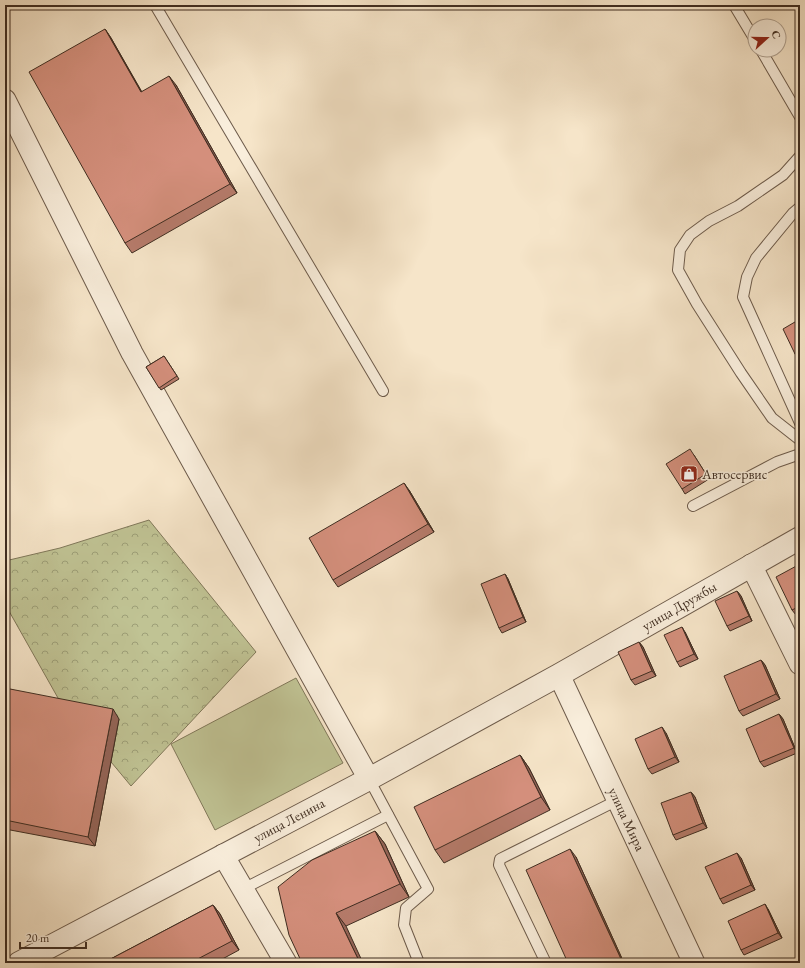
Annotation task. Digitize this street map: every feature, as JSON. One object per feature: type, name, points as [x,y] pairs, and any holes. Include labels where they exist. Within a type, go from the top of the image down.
[{"type":"street","points":[[5,100],[132,353],[369,779]]},
{"type":"street","name":"улица Дружбы","points":[[559,676],[800,538]]},
{"type":"street","points":[[751,565],[800,664]]},
{"type":"street","name":"улица Ленина","points":[[19,963],[369,779],[559,676]]},
{"type":"street","name":"улица Мира","points":[[559,676],[618,800],[691,962]]},
{"type":"street","points":[[223,855],[284,962]]},
{"type":"lane","points":[[154,5],[383,391]]},
{"type":"lane","points":[[734,5],[747,27]]},
{"type":"lane","points":[[766,58],[800,117]]},
{"type":"lane","points":[[800,156],[783,175],[738,206],[709,221],[690,235],[680,250],[678,270],[696,304],[772,418],[800,440]]},
{"type":"lane","points":[[800,207],[793,213],[756,258],[748,277],[743,297],[800,423]]},
{"type":"lane","points":[[693,506],[778,462],[800,454]]},
{"type":"lane","points":[[369,779],[428,888],[406,908],[404,925],[419,963]]},
{"type":"lane","points":[[546,963],[499,865],[500,860],[618,800]]},
{"type":"lane","points":[[243,889],[388,816]]},
{"type":"green space","points":[[149,520],[256,652],[131,786],[58,698],[5,604],[5,561],[60,548]]},
{"type":"green space","points":[[296,678],[343,763],[215,830],[171,744]]},
{"type":"building","points":[[105,29],[141,92],[169,76],[230,184],[125,243],[29,72]]},
{"type":"building","points":[[800,319],[800,351],[795,354],[783,329]]},
{"type":"building","points":[[164,356],[177,376],[159,388],[146,367]]},
{"type":"building","name":"Автосервис","points":[[690,449],[706,474],[682,489],[666,464]]},
{"type":"building","points":[[404,483],[428,524],[333,580],[309,538]]},
{"type":"building","points":[[800,564],[800,606],[792,610],[776,577]]},
{"type":"building","points":[[505,574],[523,617],[499,628],[481,584]]},
{"type":"building","points":[[737,591],[749,616],[727,626],[715,601]]},
{"type":"building","points":[[682,627],[694,654],[677,662],[664,635]]},
{"type":"building","points":[[639,642],[652,671],[631,680],[618,652]]},
{"type":"building","points":[[761,660],[776,694],[739,711],[724,676]]},
{"type":"building","points":[[5,688],[113,709],[88,837],[5,820]]},
{"type":"building","points":[[779,714],[794,748],[760,762],[746,729]]},
{"type":"building","points":[[662,727],[675,757],[648,769],[635,739]]},
{"type":"building","points":[[520,755],[541,797],[435,850],[414,807]]},
{"type":"building","points":[[691,792],[703,823],[673,835],[661,803]]},
{"type":"building","points":[[375,831],[400,884],[336,913],[360,963],[302,963],[289,935],[278,887],[312,860]]},
{"type":"building","points":[[570,849],[621,959],[612,963],[568,963],[526,870]]},
{"type":"building","points":[[737,853],[751,885],[720,899],[705,867]]},
{"type":"building","points":[[765,904],[778,933],[741,950],[728,921]]},
{"type":"building","points":[[213,905],[232,941],[190,963],[103,963]]},
{"type":"place","name":"Автосервис","points":[[689,474]]}]
